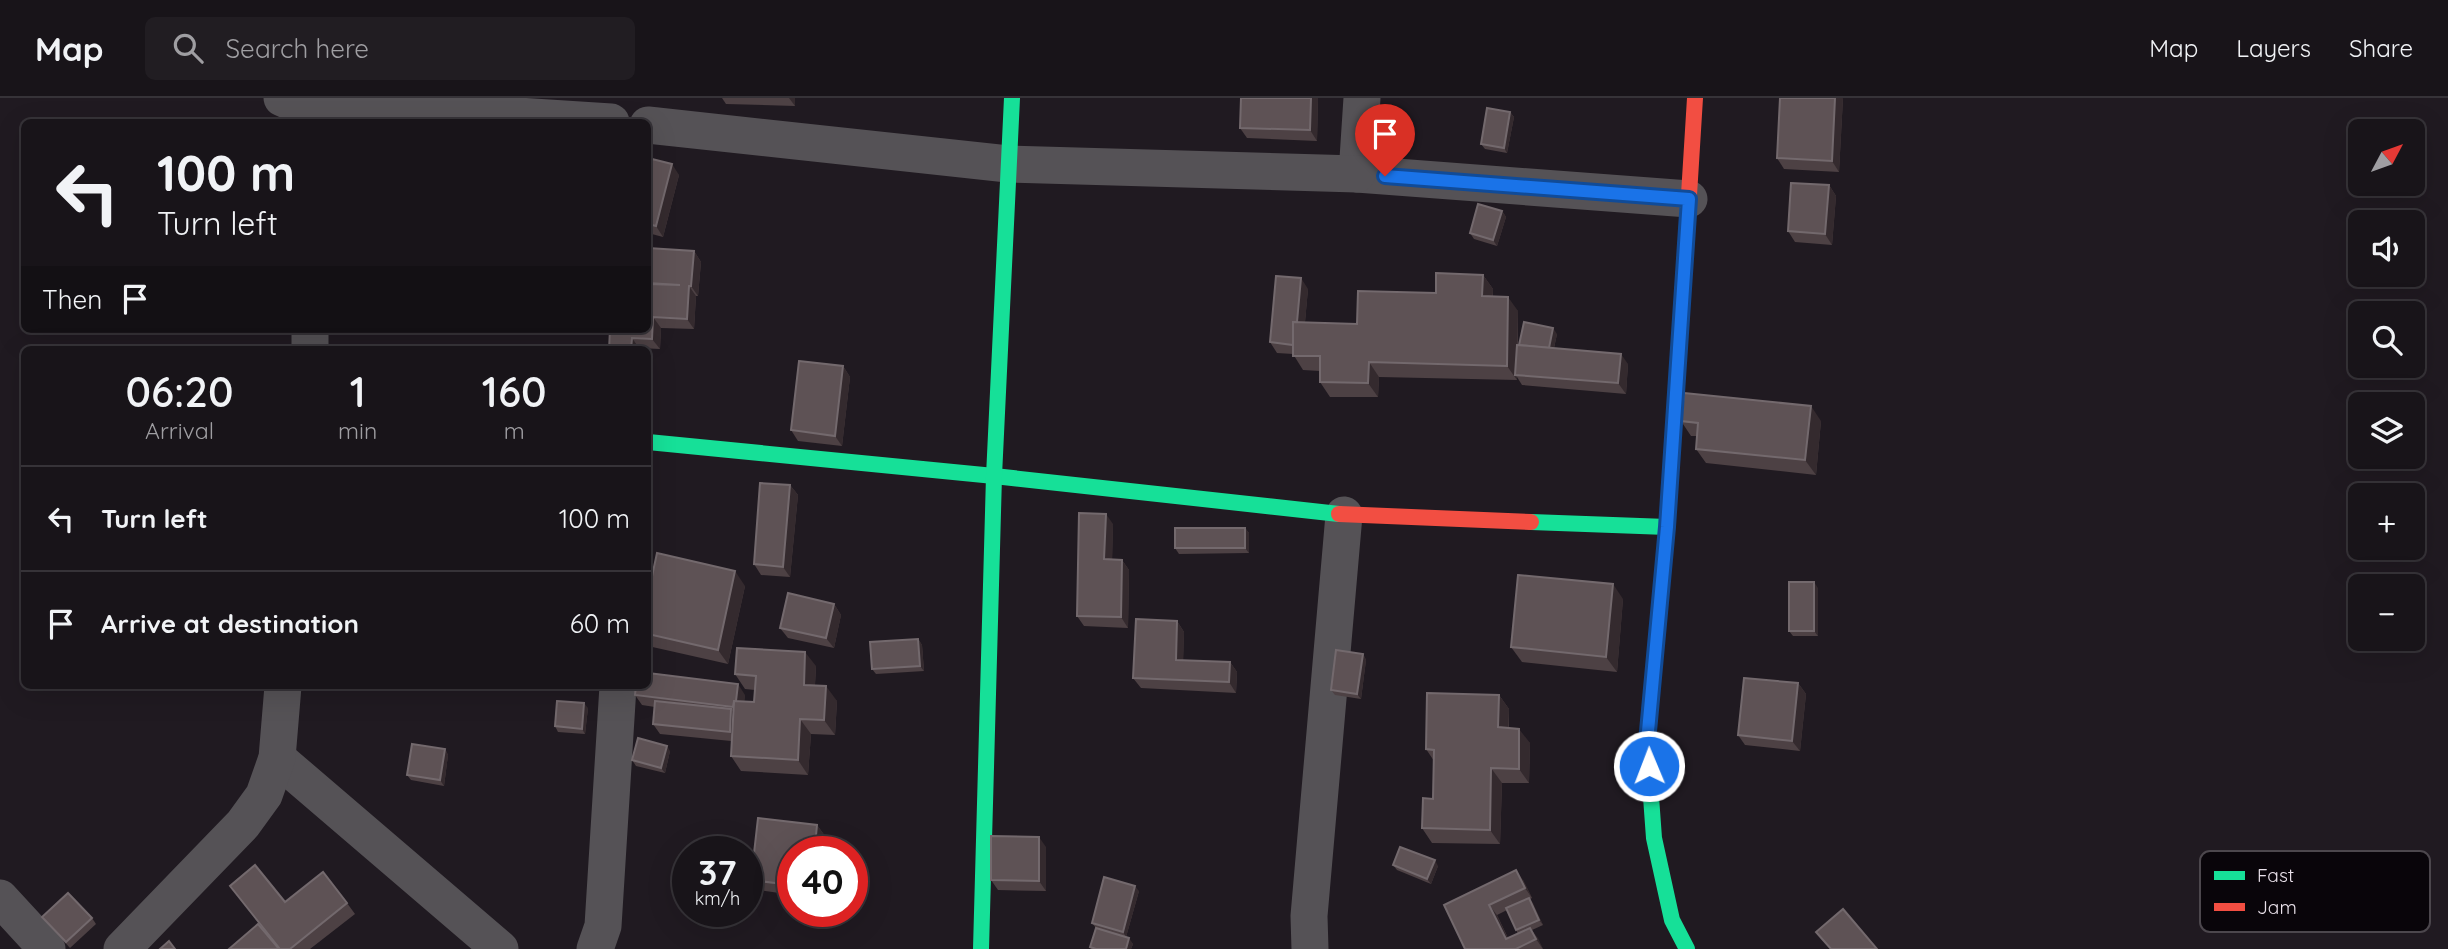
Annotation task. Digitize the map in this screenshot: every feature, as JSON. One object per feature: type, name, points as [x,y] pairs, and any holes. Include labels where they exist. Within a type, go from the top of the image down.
[{"type":"street","points":[[981,949],[994,476],[1012,98]]},
{"type":"street","points":[[1357,174],[1362,98]]},
{"type":"street","points":[[1687,949],[1672,920],[1654,838],[1647,742],[1667,527],[1695,98]]},
{"type":"street","points":[[303,111],[487,114],[564,119]]},
{"type":"street","points":[[669,117],[1008,164],[1357,174],[1689,199]]},
{"type":"street","points":[[651,443],[994,476],[1344,515],[1667,527]]},
{"type":"street","points":[[1310,949],[1309,916],[1344,515]]},
{"type":"street","points":[[122,949],[243,824],[264,795],[276,758],[283,689]]},
{"type":"street","points":[[595,949],[603,926],[618,689]]},
{"type":"street","points":[[276,758],[500,949]]},
{"type":"street","points":[[0,898],[47,949]]},
{"type":"building","points":[[1241,98],[1311,98],[1310,130],[1240,128]]},
{"type":"building","points":[[1780,98],[1835,98],[1832,161],[1777,158]]},
{"type":"building","points":[[1487,108],[1510,112],[1504,148],[1481,144]]},
{"type":"building","points":[[651,159],[672,164],[656,226],[651,225]]},
{"type":"building","points":[[1791,183],[1829,185],[1825,234],[1788,231]]},
{"type":"building","points":[[1478,204],[1502,211],[1493,240],[1470,233]]},
{"type":"building","points":[[651,248],[694,251],[687,319],[653,317],[652,339],[632,338],[631,346],[609,346],[610,333],[651,333],[651,284],[680,285],[651,283]]},
{"type":"building","points":[[1436,273],[1483,275],[1482,296],[1508,297],[1507,366],[1369,362],[1368,383],[1320,382],[1320,356],[1293,356],[1293,322],[1357,324],[1358,291],[1436,293]]},
{"type":"building","points":[[1276,276],[1301,278],[1297,322],[1293,322],[1293,345],[1270,342]]},
{"type":"building","points":[[1524,322],[1553,328],[1549,348],[1519,345]]},
{"type":"building","points":[[1517,345],[1621,354],[1618,383],[1515,375]]},
{"type":"building","points":[[799,361],[843,366],[835,436],[791,430]]},
{"type":"building","points":[[1684,393],[1811,406],[1805,460],[1696,449],[1698,423],[1681,421]]},
{"type":"building","points":[[760,483],[790,485],[783,567],[754,564]]},
{"type":"building","points":[[1079,513],[1106,514],[1104,559],[1122,560],[1121,617],[1077,616]]},
{"type":"building","points":[[1175,528],[1245,528],[1245,548],[1175,548]]},
{"type":"building","points":[[657,553],[735,571],[718,650],[651,635],[651,581]]},
{"type":"building","points":[[1518,575],[1613,584],[1606,657],[1511,647]]},
{"type":"building","points":[[1789,582],[1814,582],[1814,631],[1789,631]]},
{"type":"building","points":[[788,593],[834,604],[826,638],[780,628]]},
{"type":"building","points":[[1136,619],[1177,621],[1176,660],[1230,662],[1229,682],[1133,678]]},
{"type":"building","points":[[918,639],[920,666],[872,669],[870,642]]},
{"type":"building","points":[[737,648],[805,652],[804,685],[826,686],[824,720],[800,719],[798,760],[731,756],[734,701],[754,702],[756,676],[735,674]]},
{"type":"building","points":[[1336,650],[1363,654],[1357,694],[1331,690]]},
{"type":"building","points":[[651,673],[738,684],[733,707],[635,695],[636,689],[651,689]]},
{"type":"building","points":[[1744,678],[1798,683],[1792,741],[1738,735]]},
{"type":"building","points":[[1427,693],[1499,695],[1498,727],[1519,729],[1519,769],[1491,768],[1490,830],[1422,828],[1423,798],[1433,799],[1434,750],[1426,749]]},
{"type":"building","points":[[557,701],[584,703],[582,729],[555,726]]},
{"type":"building","points":[[655,701],[731,709],[730,732],[653,724]]},
{"type":"building","points":[[638,738],[667,746],[661,768],[632,760]]},
{"type":"building","points":[[412,744],[445,749],[440,780],[407,775]]},
{"type":"building","points":[[758,818],[817,825],[816,836],[777,836],[777,883],[763,882],[763,836],[756,836]]},
{"type":"building","points":[[991,836],[1039,837],[1039,881],[991,880]]},
{"type":"building","points":[[1400,847],[1435,860],[1427,879],[1393,865]]},
{"type":"building","points":[[255,865],[285,902],[323,872],[347,903],[290,949],[280,949],[230,886]]},
{"type":"building","points":[[1516,870],[1525,888],[1489,905],[1506,939],[1530,928],[1536,939],[1516,949],[1465,949],[1444,905]]},
{"type":"building","points":[[1104,877],[1135,886],[1123,932],[1092,923]]},
{"type":"building","points":[[68,893],[92,918],[66,942],[42,917]]},
{"type":"building","points":[[1529,898],[1539,920],[1516,930],[1506,908]]},
{"type":"building","points":[[1843,909],[1877,949],[1831,949],[1816,932]]},
{"type":"building","points":[[258,924],[279,949],[229,949]]},
{"type":"building","points":[[1096,928],[1129,938],[1126,949],[1090,947]]},
{"type":"building","points":[[169,941],[175,949],[160,949]]},
{"type":"traffic: fast","points":[[981,949],[994,476],[1012,98]]},
{"type":"traffic: fast","points":[[1687,949],[1672,920],[1654,838],[1647,742],[1667,527],[1689,195]]},
{"type":"traffic: fast","points":[[651,442],[1339,514]]},
{"type":"traffic: fast","points":[[1531,522],[1667,527]]},
{"type":"traffic: jam","points":[[1689,195],[1695,98]]},
{"type":"traffic: jam","points":[[1339,514],[1531,522]]},
{"type":"route","points":[[1385,176],[1689,199],[1667,527],[1647,742],[1649,766]]}]
